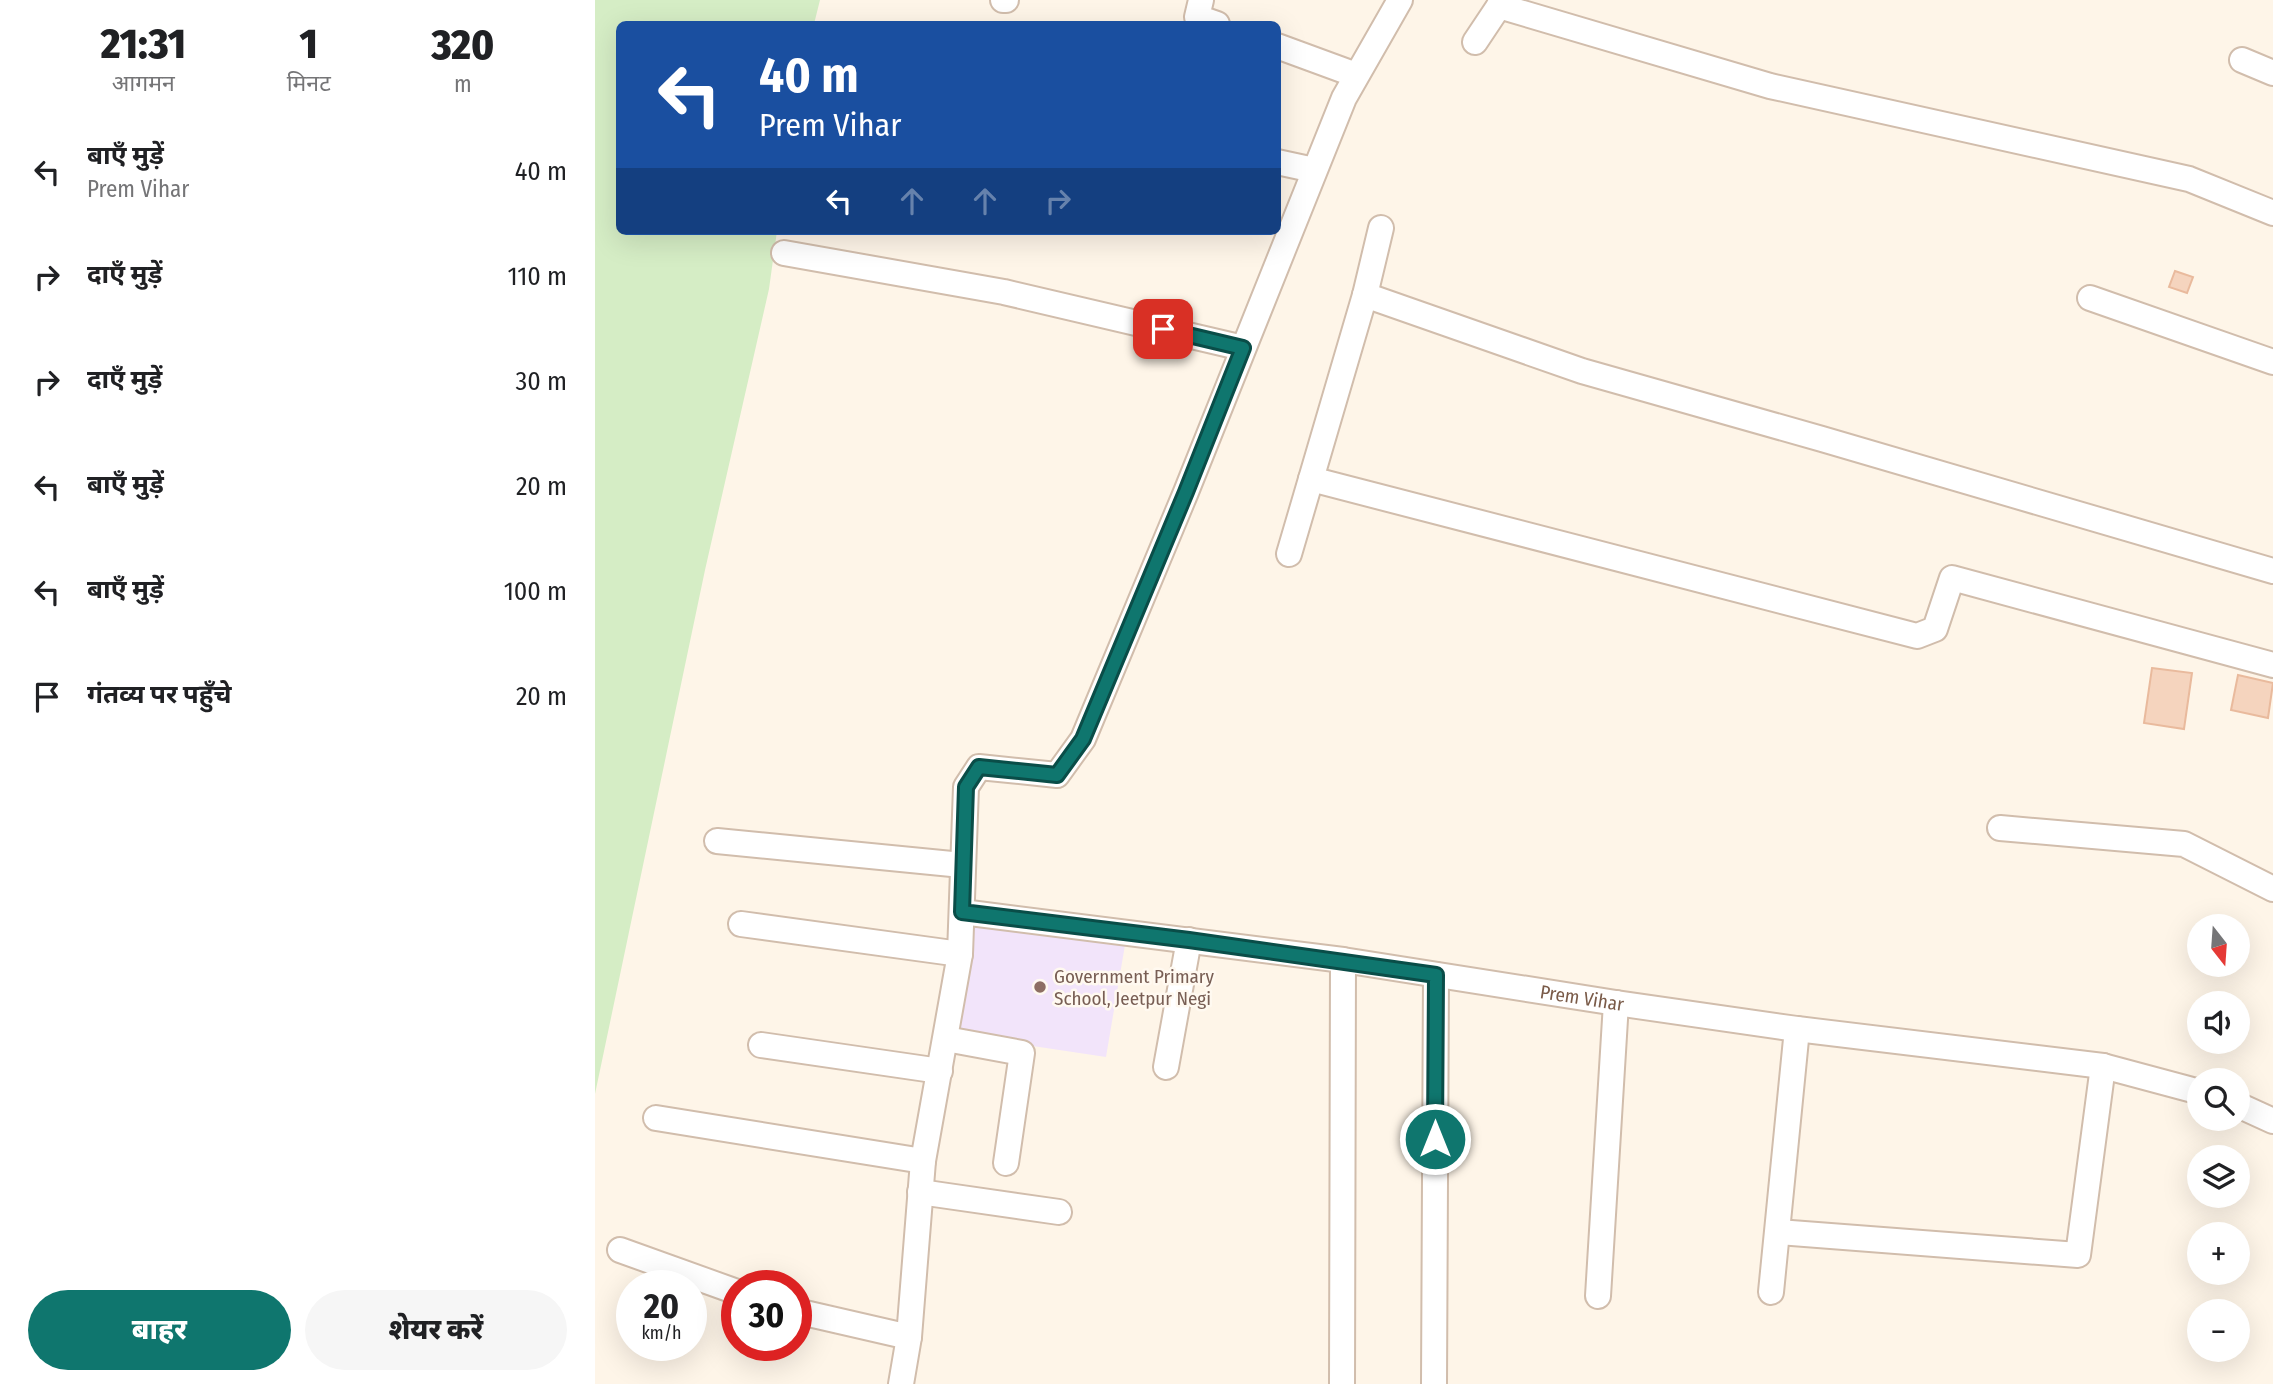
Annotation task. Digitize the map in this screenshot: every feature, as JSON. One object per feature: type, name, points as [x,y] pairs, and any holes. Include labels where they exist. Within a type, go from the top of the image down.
[{"type":"street","points":[[1201,0],[1197,17],[1208,21]]},
{"type":"street","points":[[1285,223],[1314,170],[1344,98],[1400,0]]},
{"type":"street","points":[[1475,42],[1501,3],[1770,86],[2189,179],[2273,213]]},
{"type":"street","points":[[1281,47],[1356,75]]},
{"type":"street","points":[[2242,60],[2273,73]]},
{"type":"street","points":[[1281,163],[1314,170]]},
{"type":"street","points":[[1289,554],[1365,295],[1381,228]]},
{"type":"street","points":[[901,1384],[909,1337],[923,1161],[960,954],[966,787],[979,767],[1057,775],[1083,739],[1243,348],[1281,235]]},
{"type":"street","points":[[784,253],[1004,292],[1243,348]]},
{"type":"street","points":[[1365,295],[1582,371],[2273,571]]},
{"type":"street","points":[[2090,298],[2273,362]]},
{"type":"street","points":[[1311,479],[1917,636],[1935,629],[1952,578],[2273,665]]},
{"type":"street","points":[[2000,828],[2184,844],[2273,888]]},
{"type":"street","points":[[717,841],[962,865]]},
{"type":"street","name":"Prem Vihar","points":[[962,912],[1343,960],[1797,1029],[2103,1066],[2187,1089]]},
{"type":"street","points":[[741,924],[960,954]]},
{"type":"street","points":[[1166,1067],[1189,940]]},
{"type":"street","points":[[1342,1384],[1343,960]]},
{"type":"street","points":[[1434,1384],[1436,975]]},
{"type":"street","points":[[1598,1296],[1616,1003]]},
{"type":"street","points":[[1771,1292],[1797,1029]]},
{"type":"street","points":[[946,1039],[1022,1053],[1006,1163]]},
{"type":"street","points":[[761,1045],[940,1071]]},
{"type":"street","points":[[1778,1232],[2078,1255],[2103,1066]]},
{"type":"street","points":[[2250,1110],[2273,1121]]},
{"type":"street","points":[[656,1118],[923,1161]]},
{"type":"street","points":[[920,1192],[1059,1212]]},
{"type":"street","points":[[620,1250],[721,1286]]},
{"type":"street","points":[[812,1315],[909,1337]]},
{"type":"shaded area","name":"Government Primary School, Jeetpur Negi","points":[[975,925],[1126,939],[1106,1057],[953,1034]]},
{"type":"green space","points":[[595,0],[820,0],[815,21],[616,21],[616,235],[776,235],[769,289],[705,570],[595,1094]]},
{"type":"building","points":[[2175,271],[2193,277],[2187,293],[2169,287]]},
{"type":"building","points":[[2152,668],[2192,673],[2184,729],[2144,723]]},
{"type":"building","points":[[2238,675],[2273,683],[2268,718],[2231,710]]},
{"type":"place","name":"Government Primary School, Jeetpur Negi","points":[[1040,987]]},
{"type":"route","points":[[1163,329],[1243,348],[1083,739],[1057,775],[979,767],[966,787],[962,912],[1343,960],[1436,975],[1435,1139]]}]
